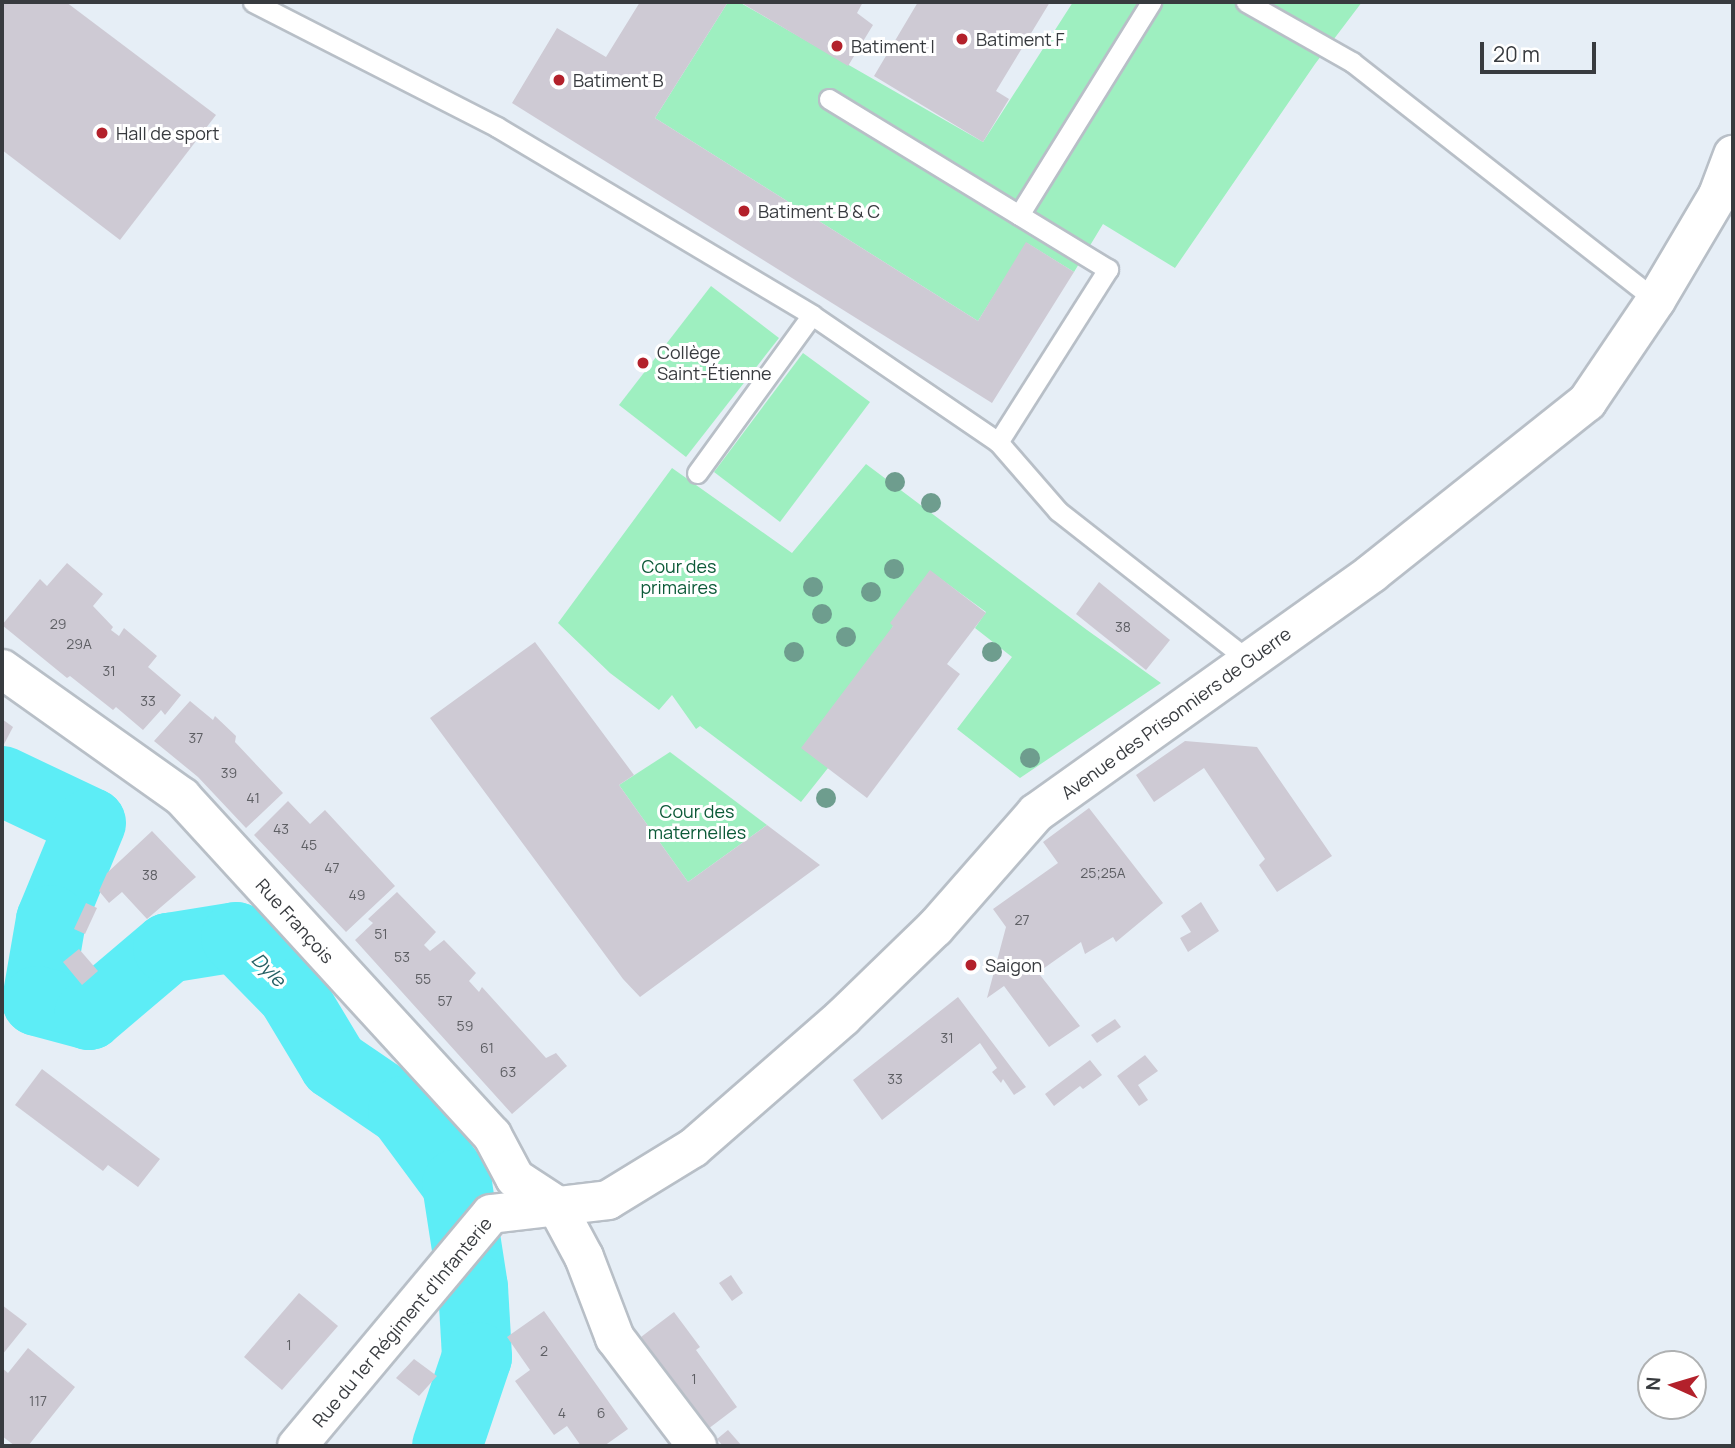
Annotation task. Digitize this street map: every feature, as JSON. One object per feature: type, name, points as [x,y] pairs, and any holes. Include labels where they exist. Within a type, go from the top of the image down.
[{"type":"street","name":"Avenue des Prisonniers de Guerre","points":[[556,1205],[608,1200],[693,1148],[844,1017],[935,928],[1036,813],[1372,573],[1587,402],[1656,300],[1718,195],[1733,155]]},
{"type":"street","name":"Rue François","points":[[2,669],[182,797],[492,1135],[515,1178],[556,1205]]},
{"type":"street","name":"Rue du 1er Régiment d'Infanterie","points":[[297,1446],[491,1214],[556,1205]]},
{"type":"street","points":[[556,1205],[584,1257],[615,1338],[697,1446]]},
{"type":"lane","points":[[253,2],[497,127],[811,315],[998,442],[1058,511],[1248,660]]},
{"type":"lane","points":[[1019,215],[1151,2]]},
{"type":"lane","points":[[1246,2],[1352,62],[1656,300]]},
{"type":"lane","points":[[829,99],[1108,269],[998,442]]},
{"type":"lane","points":[[698,473],[811,315]]},
{"type":"green space","points":[[728,2],[739,2],[983,142],[1073,2],[1362,2],[1315,64],[1175,268],[1103,224],[1074,272],[1027,243],[978,321],[655,118]]},
{"type":"green space","points":[[711,286],[779,338],[686,457],[619,405]]},
{"type":"green space","points":[[803,353],[870,402],[780,522],[714,472]]},
{"type":"green space","name":"Cour des primaires","points":[[866,464],[1161,683],[1020,778],[957,729],[1012,657],[975,628],[986,612],[930,571],[893,626],[828,768],[801,802],[700,726],[696,729],[672,695],[659,710],[610,673],[558,623],[672,468],[792,553]]},
{"type":"green space","name":"Cour des maternelles","points":[[670,752],[767,825],[688,882],[619,785]]},
{"type":"building","name":"Hall de sport","points":[[2,2],[66,2],[216,115],[120,240],[2,150]]},
{"type":"building","name":"Batiment B & C","points":[[640,2],[728,2],[655,118],[978,321],[1026,242],[1074,272],[992,403],[512,103],[557,28],[606,57]]},
{"type":"building","name":"Batiment I","points":[[740,2],[863,2],[857,13],[873,25],[848,66]]},
{"type":"building","name":"Batiment F","points":[[918,2],[1050,2],[996,91],[1009,99],[983,142],[874,76]]},
{"type":"building","points":[[67,563],[103,594],[93,606],[113,627],[111,630],[119,636],[124,628],[157,656],[148,667],[181,695],[165,715],[161,710],[143,730],[116,707],[113,710],[70,676],[67,678],[2,625],[40,579],[47,586]]},
{"type":"building","points":[[930,570],[986,613],[947,664],[960,674],[867,798],[801,748],[893,626],[890,623]]},
{"type":"building","points":[[1099,582],[1170,640],[1146,670],[1076,614]]},
{"type":"building","points":[[535,642],[634,775],[619,785],[688,882],[767,825],[820,865],[640,997],[623,979],[430,718]]},
{"type":"building","points":[[190,701],[213,720],[215,716],[236,736],[235,742],[283,793],[246,828],[198,777],[154,741]]},
{"type":"building","points":[[2,719],[13,727],[2,748]]},
{"type":"building","points":[[1185,741],[1257,747],[1332,856],[1277,892],[1259,865],[1265,859],[1204,768],[1154,802],[1136,775]]},
{"type":"building","points":[[288,801],[310,824],[325,810],[395,886],[346,932],[254,835]]},
{"type":"building","points":[[1089,808],[1163,903],[1116,942],[1113,937],[1085,954],[1081,942],[1040,971],[1035,964],[1033,966],[1080,1026],[1049,1047],[1004,986],[987,998],[1006,927],[993,909],[1058,863],[1043,842]]},
{"type":"building","points":[[152,831],[196,877],[147,919],[122,892],[109,903],[99,891],[107,873]]},
{"type":"building","points":[[397,892],[436,932],[424,945],[430,951],[444,940],[476,973],[469,981],[479,992],[482,987],[546,1058],[556,1053],[567,1066],[512,1114],[355,940],[373,923],[368,919]]},
{"type":"building","points":[[1201,902],[1219,931],[1188,952],[1180,938],[1191,932],[1181,916]]},
{"type":"building","points":[[86,903],[97,908],[85,934],[74,929]]},
{"type":"building","points":[[79,949],[98,971],[82,985],[63,962]]},
{"type":"building","points":[[958,997],[1026,1087],[1014,1095],[1003,1079],[1001,1083],[992,1072],[997,1068],[980,1043],[882,1120],[853,1080]]},
{"type":"building","points":[[1115,1019],[1121,1027],[1097,1043],[1091,1035]]},
{"type":"building","points":[[1145,1055],[1158,1071],[1138,1085],[1148,1100],[1139,1106],[1117,1076]]},
{"type":"building","points":[[1090,1060],[1102,1075],[1083,1089],[1080,1086],[1054,1106],[1045,1094]]},
{"type":"building","points":[[42,1069],[160,1159],[138,1187],[108,1165],[103,1171],[15,1105]]},
{"type":"building","points":[[731,1275],[743,1293],[732,1301],[719,1283]]},
{"type":"building","points":[[299,1293],[338,1326],[282,1390],[244,1357]]},
{"type":"building","points":[[2,1305],[27,1324],[2,1355]]},
{"type":"building","points":[[544,1311],[628,1429],[604,1446],[581,1446],[567,1426],[554,1435],[515,1381],[530,1370],[507,1337]]},
{"type":"building","points":[[674,1312],[700,1347],[696,1350],[737,1407],[708,1429],[641,1337]]},
{"type":"building","points":[[28,1348],[75,1387],[28,1446],[15,1446],[2,1436],[2,1368],[8,1373]]},
{"type":"building","points":[[414,1359],[437,1376],[419,1396],[396,1378]]},
{"type":"building","points":[[728,1430],[742,1446],[723,1446],[717,1439]]},
{"type":"waterway","name":"Dyle","points":[[2,781],[91,823],[51,920],[37,1001],[89,1015],[168,948],[236,937],[292,994],[334,1064],[403,1111],[457,1184],[473,1287],[477,1357],[447,1446]]},
{"type":"place","name":"Batiment F","points":[[962,39]]},
{"type":"place","name":"Batiment I","points":[[837,46]]},
{"type":"place","name":"Batiment B","points":[[559,80]]},
{"type":"place","name":"Hall de sport","points":[[102,133]]},
{"type":"place","name":"Batiment B & C","points":[[744,211]]},
{"type":"place","name":"Collège Saint-Étienne","points":[[643,363]]},
{"type":"place","name":"Saigon","points":[[971,965]]}]
